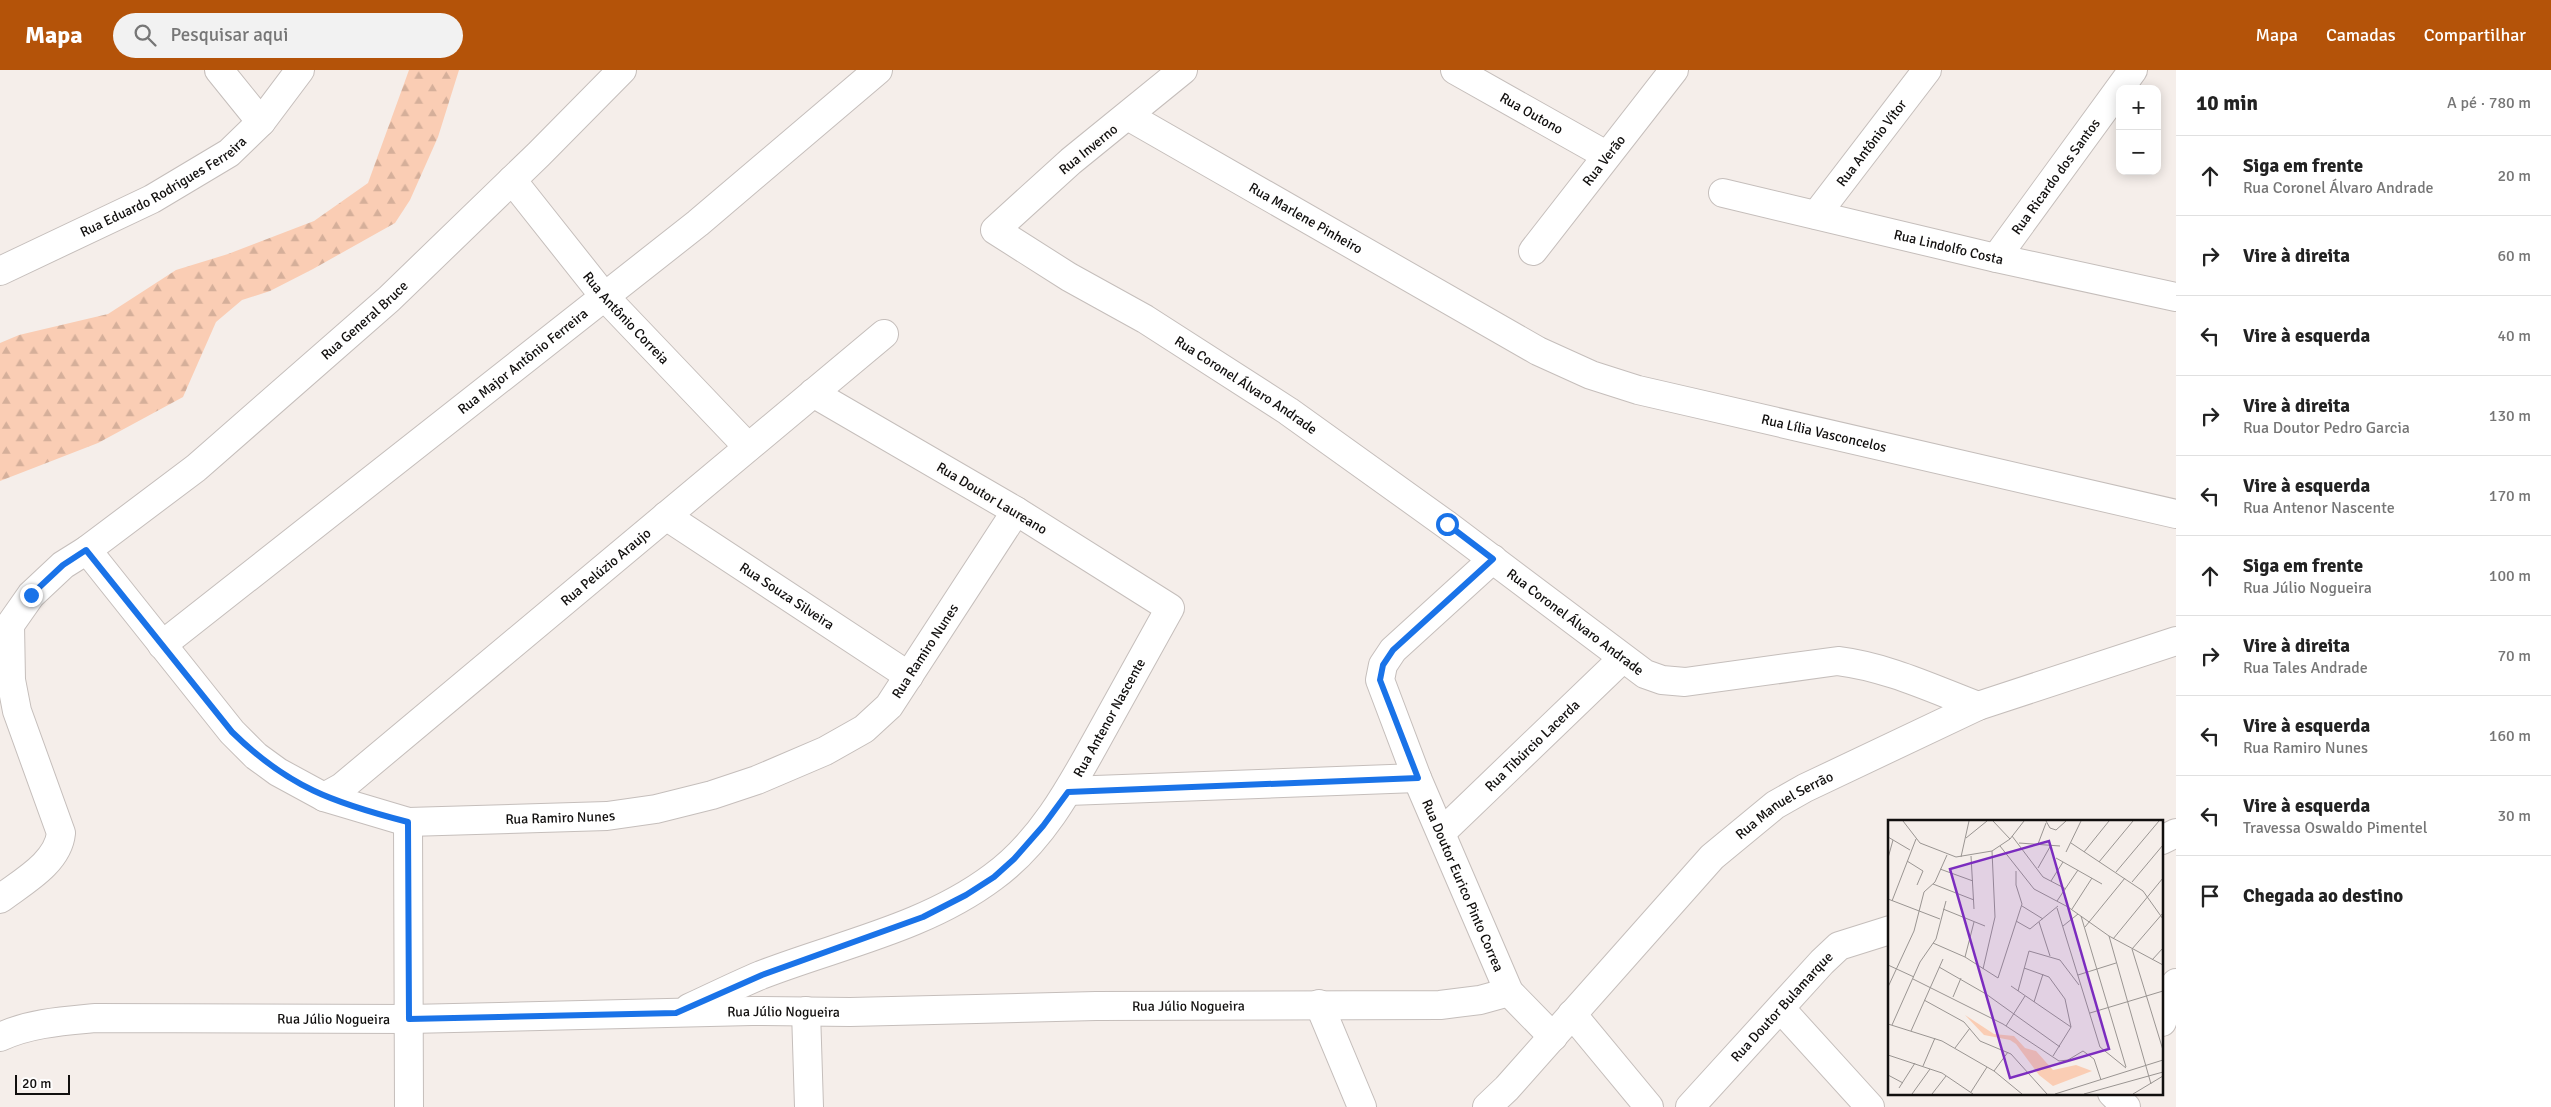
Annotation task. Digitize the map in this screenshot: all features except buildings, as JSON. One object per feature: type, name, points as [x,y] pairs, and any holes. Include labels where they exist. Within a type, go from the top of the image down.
[{"type":"street","points":[[219,70],[261,122]]},
{"type":"street","name":"Rua Eduardo Rodrigues Ferreira","points":[[0,271],[152,199],[229,153],[261,122],[300,70]]},
{"type":"street","name":"Rua General Bruce","points":[[0,899],[55,854],[60,844],[61,833],[17,711],[11,680],[10,625],[31,595],[63,565],[196,468],[388,299],[512,180],[622,70]]},
{"type":"street","name":"Rua Major Antônio Ferreira","points":[[162,645],[698,223],[878,70]]},
{"type":"street","name":"Rua Inverno","points":[[995,230],[1071,161],[1183,70]]},
{"type":"street","name":"Rua Outono","points":[[1455,70],[1606,155]]},
{"type":"street","name":"Rua Verão","points":[[1533,251],[1674,70]]},
{"type":"street","name":"Rua Antônio Vítor","points":[[1816,215],[1928,70]]},
{"type":"street","name":"Rua Ricardo dos Santos","points":[[1996,258],[2133,70]]},
{"type":"street","name":"Rua Marlene Pinheiro","points":[[1128,116],[1484,320]]},
{"type":"street","name":"Rua Antônio Correia","points":[[512,180],[604,296],[748,447]]},
{"type":"street","name":"Rua Lindolfo Costa","points":[[1723,193],[1996,258],[2176,297]]},
{"type":"street","name":"Rua Coronel Álvaro Andrade","points":[[995,230],[1069,277],[1145,319],[1280,406],[1493,559],[1645,674],[1662,680],[1685,682],[1815,662],[1838,661],[1860,663],[1978,706]]},
{"type":"street","name":"Rua Lília Vasconcelos","points":[[1484,320],[1538,351],[1590,375],[1638,390],[2176,514]]},
{"type":"street","name":"Rua Pelúzio Araujo","points":[[324,797],[349,780],[884,334]]},
{"type":"street","name":"Rua Doutor Laureano","points":[[813,393],[1016,512],[1170,608]]},
{"type":"street","name":"Rua Ramiro Nunes","points":[[86,550],[232,732],[256,756],[278,772],[324,797],[408,822],[607,816],[656,809],[712,795],[826,751],[864,729],[889,706],[1016,512]]},
{"type":"street","name":"Rua Souza Silveira","points":[[666,516],[909,676]]},
{"type":"street","name":"Rua Doutor Eurico Pinto Correa","points":[[1493,559],[1393,650],[1383,665],[1380,680],[1418,778],[1509,992],[1553,1036]]},
{"type":"street","name":"Rua Antenor Nascente","points":[[676,1013],[762,975],[923,917],[966,895],[994,877],[1014,859],[1043,826],[1068,792],[1170,608]]},
{"type":"street","name":"Rua Manuel Serrão","points":[[1488,1107],[1712,857],[1775,805],[1806,788],[1978,706],[2176,641]]},
{"type":"street","name":"Rua Tibúrcio Lacerda","points":[[1442,832],[1622,658]]},
{"type":"street","points":[[1068,792],[1418,778]]},
{"type":"street","points":[[408,822],[409,1107]]},
{"type":"street","points":[[2164,839],[2176,833]]},
{"type":"street","name":"Rua Doutor Bulamarque","points":[[1690,1107],[1822,962],[1839,946],[1888,931]]},
{"type":"street","points":[[2164,1017],[2175,988]]},
{"type":"street","name":"Rua Júlio Nogueira","points":[[0,1037],[10,1032],[53,1022],[96,1018],[409,1019],[676,1013],[1319,1004],[1440,1005],[1480,1000],[1509,992]]},
{"type":"street","points":[[1319,1004],[1362,1107]]},
{"type":"street","points":[[1781,1009],[1870,1107]]},
{"type":"street","points":[[806,1011],[809,1107]]},
{"type":"street","points":[[1572,1014],[1649,1107]]},
{"type":"street","points":[[2113,1094],[2126,1107]]},
{"type":"street","points":[[2132,1107],[2137,1094]]},
{"type":"green space","points":[[409,70],[459,70],[438,137],[410,200],[395,223],[270,291],[242,300],[216,322],[183,397],[98,443],[0,481],[0,343],[19,335],[108,314],[176,270],[228,254],[314,221],[368,183]]},
{"type":"route","points":[[31,595],[63,565],[86,550],[232,732],[256,756],[278,772],[324,797],[366,812],[408,822],[409,1019],[676,1013],[762,975],[923,917],[966,895],[994,877],[1014,859],[1043,826],[1068,792],[1418,778],[1380,680],[1383,665],[1393,650],[1493,559],[1447,524]]}]
